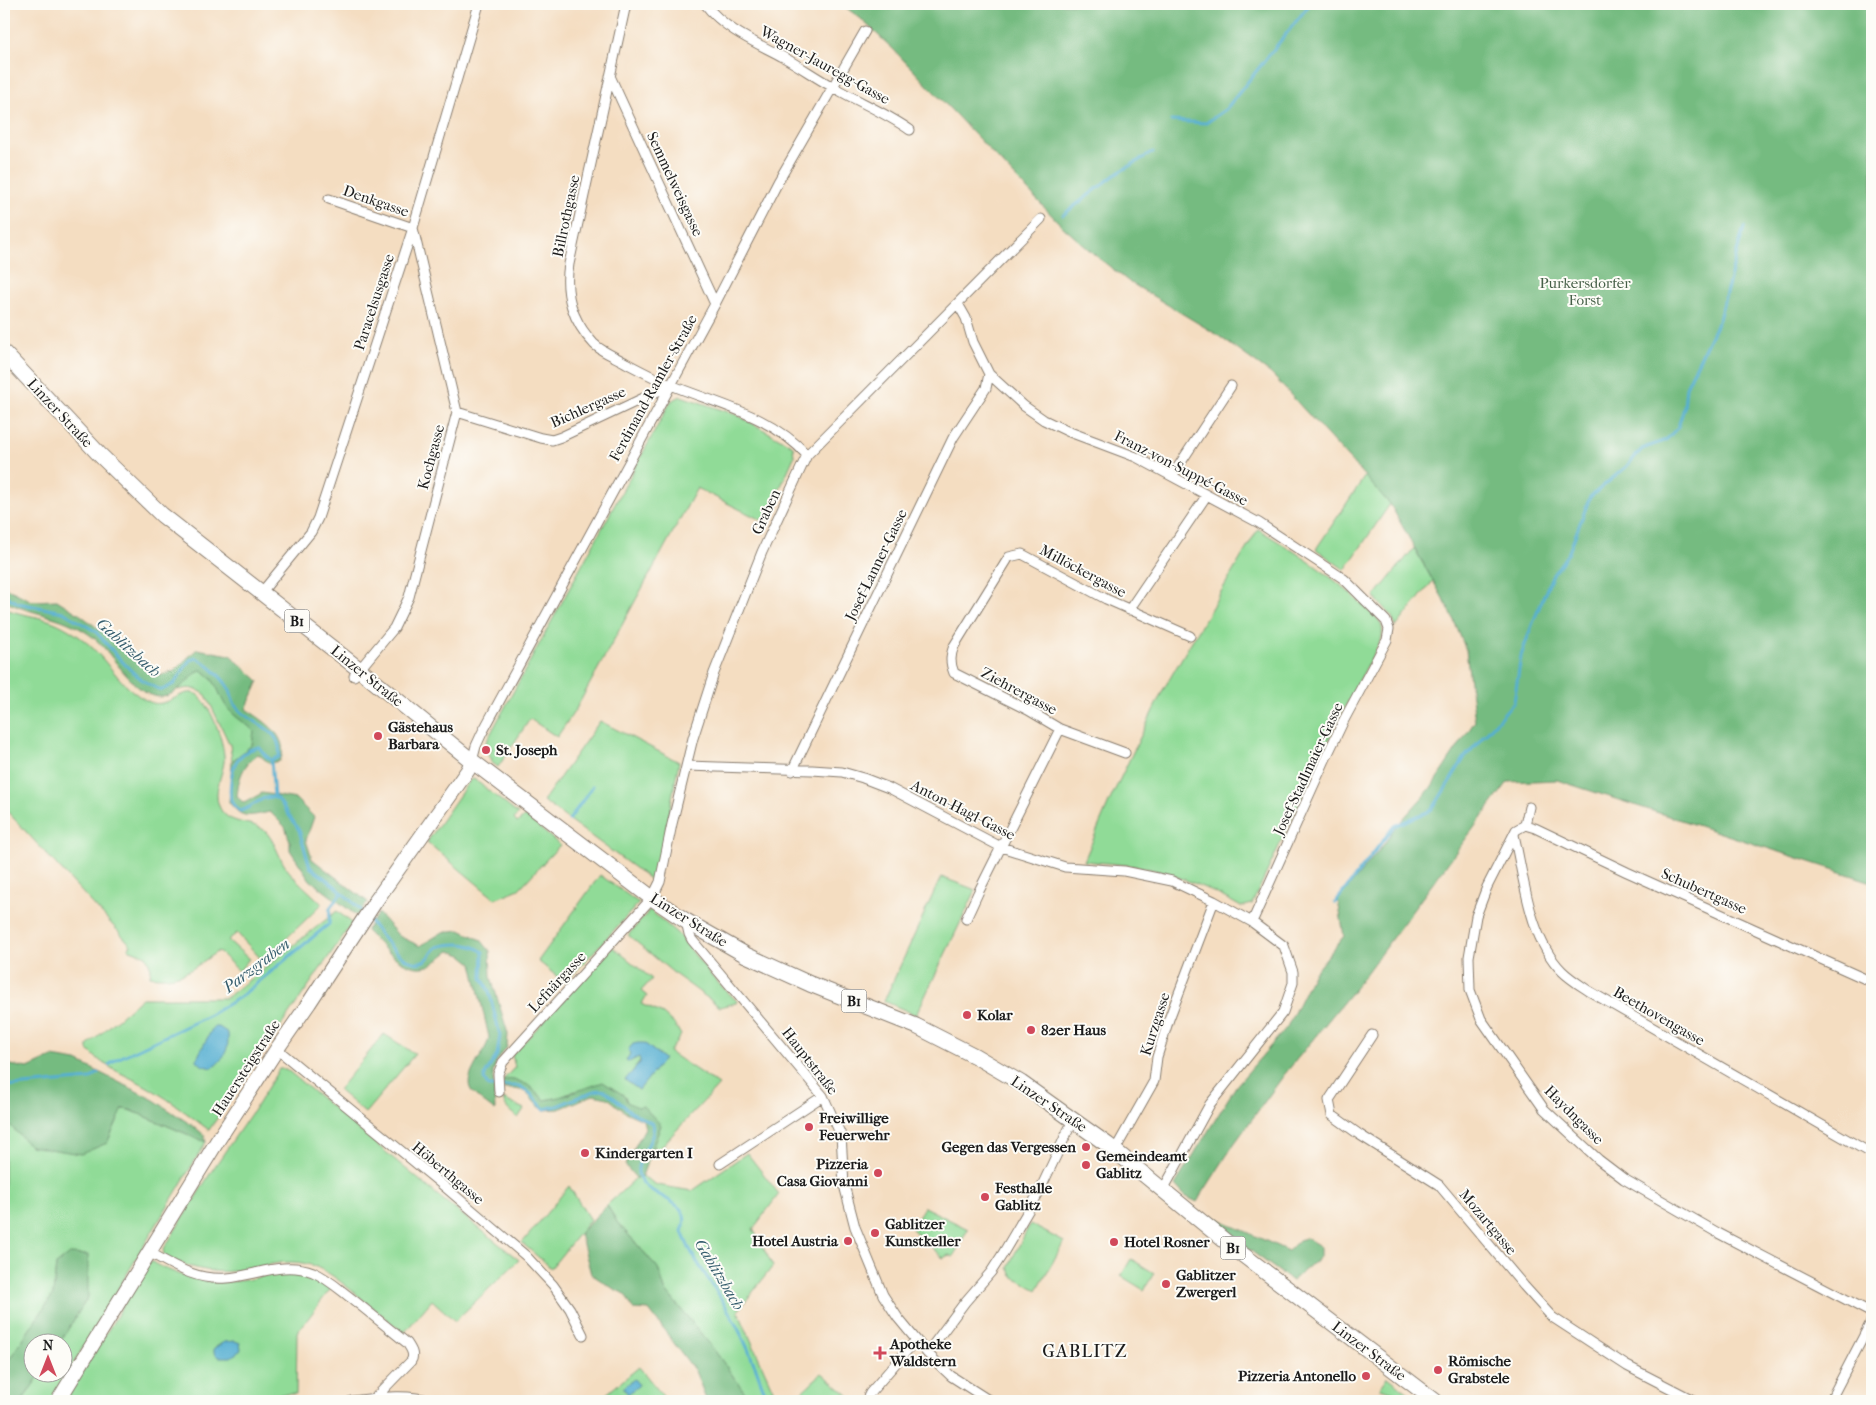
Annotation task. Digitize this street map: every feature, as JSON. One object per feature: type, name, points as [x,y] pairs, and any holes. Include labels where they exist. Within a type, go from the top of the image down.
[{"type":"main road","name":"Linzer Straße","points":[[4,353],[130,485],[162,515],[261,592],[357,673],[652,898],[686,921],[766,965],[916,1026],[1021,1084],[1114,1150],[1230,1245],[1430,1401]]},
{"type":"street","name":"Paracelsusgasse","points":[[261,592],[310,532],[318,518],[413,228],[479,4]]},
{"type":"street","name":"Billrothgasse","points":[[626,4],[567,277],[571,311],[580,328],[595,346],[671,385],[732,406],[756,418],[793,440],[807,455]]},
{"type":"street","name":"Wagner-Jauregg-Gasse","points":[[705,4],[715,17],[735,31],[786,58],[833,87],[895,119],[910,130]]},
{"type":"street","name":"Ferdinand-Ramler-Straße","points":[[472,761],[482,733],[715,304],[778,182],[864,31]]},
{"type":"street","name":"Semmelweisgasse","points":[[610,76],[715,304]]},
{"type":"street","name":"Denkgasse","points":[[329,199],[413,228]]},
{"type":"street","name":"Graben","points":[[652,898],[660,882],[693,738],[714,673],[762,552],[807,455],[1041,219]]},
{"type":"street","name":"Kochgasse","points":[[357,673],[394,628],[409,597],[457,412],[413,228]]},
{"type":"street","name":"Franz-von-Suppé-Gasse","points":[[958,304],[966,318],[973,342],[989,374],[1024,406],[1044,420],[1067,431],[1136,457],[1259,523],[1344,579],[1383,617],[1390,629]]},
{"type":"street","name":"Josef-Lanner-Gasse","points":[[792,770],[952,438],[986,388],[989,374]]},
{"type":"street","name":"Bichlergasse","points":[[457,412],[552,440],[671,385]]},
{"type":"street","points":[[1172,476],[1231,386]]},
{"type":"street","name":"Millöckergasse","points":[[1129,610],[1207,495]]},
{"type":"street","name":"Millöckergasse","points":[[970,621],[1009,556],[1022,554],[1078,586],[1190,636]]},
{"type":"street","name":"Ziehrergasse","points":[[970,621],[950,655],[954,673],[1028,710],[1060,730],[1125,753]]},
{"type":"street","name":"Josef-Stadlmaier-Gasse","points":[[1252,922],[1325,760],[1387,640],[1390,629]]},
{"type":"street","points":[[966,920],[1060,730]]},
{"type":"street","name":"Hauersteigstraße","points":[[58,1401],[223,1132],[362,921],[468,770],[472,761]]},
{"type":"street","name":"Anton-Hagl-Gasse","points":[[688,766],[842,772],[864,778],[889,788],[1001,847],[1065,868],[1124,871],[1172,881],[1252,922],[1284,946],[1293,972],[1294,983],[1283,1012],[1210,1104],[1163,1190]]},
{"type":"street","points":[[1525,825],[1529,807]]},
{"type":"street","name":"Haydngasse","points":[[1525,825],[1518,828],[1514,835],[1487,887],[1476,916],[1468,956],[1470,990],[1481,1019],[1544,1109],[1599,1160],[1624,1179],[1718,1232],[1872,1313]]},
{"type":"street","name":"Schubertgasse","points":[[1525,825],[1872,982]]},
{"type":"street","name":"Beethovengasse","points":[[1514,835],[1536,929],[1544,946],[1561,970],[1589,991],[1872,1154]]},
{"type":"street","name":"Lefnärgasse","points":[[499,1092],[498,1074],[503,1062],[652,898]]},
{"type":"street","name":"Kurzgasse","points":[[1114,1150],[1154,1081],[1157,1057],[1169,1020],[1214,901]]},
{"type":"street","name":"Hauptstraße","points":[[686,921],[692,940],[823,1096],[841,1135],[844,1185],[856,1227],[884,1295],[898,1318],[927,1353],[951,1376],[990,1401]]},
{"type":"street","name":"Mozartgasse","points":[[1372,1035],[1329,1100],[1332,1115],[1355,1132],[1439,1185],[1552,1317],[1627,1366],[1695,1401]]},
{"type":"street","name":"Höberthgasse","points":[[277,1049],[526,1256],[553,1284],[570,1309],[583,1335]]},
{"type":"street","points":[[720,1164],[823,1096]]},
{"type":"street","points":[[927,1353],[996,1264],[1038,1194],[1073,1120]]},
{"type":"street","points":[[149,1252],[185,1272],[201,1277],[227,1278],[277,1268],[292,1267],[314,1272],[407,1343],[413,1354],[411,1361],[374,1399]]},
{"type":"street","points":[[1830,1401],[1872,1320]]},
{"type":"street","points":[[866,1401],[870,1393],[916,1340]]},
{"type":"street","points":[[351,1401],[392,1396],[412,1396],[431,1401]]},
{"type":"street","points":[[1362,1401],[1389,1401]]},
{"type":"green space","name":"Purkersdorfer Forst","points":[[841,4],[1872,4],[1872,882],[1557,780],[1508,782],[1358,984],[1284,1075],[1234,1144],[1197,1202],[1185,1196],[1175,1185],[1236,1086],[1287,1027],[1313,974],[1344,936],[1338,900],[1385,843],[1393,830],[1430,789],[1475,721],[1466,650],[1450,611],[1390,504],[1278,381],[1270,373],[1216,334],[1128,281],[1095,255],[1062,226],[893,49],[860,18]]},
{"type":"green space","points":[[681,396],[737,415],[793,446],[794,457],[765,522],[697,488],[576,709],[557,737],[530,719],[498,767],[491,762],[492,759],[488,756],[492,749],[485,744],[671,401]]},
{"type":"green space","points":[[1365,476],[1390,504],[1345,570],[1316,549]]},
{"type":"green space","points":[[1258,529],[1300,555],[1352,594],[1377,618],[1381,624],[1382,633],[1381,640],[1338,720],[1252,904],[1241,907],[1205,888],[1167,874],[1141,867],[1084,861],[1109,802],[1163,690]]},
{"type":"green space","points":[[1414,548],[1433,581],[1396,627],[1392,617],[1374,597]]},
{"type":"green space","points":[[4,587],[32,601],[57,600],[82,616],[159,676],[174,671],[197,649],[230,655],[259,681],[246,709],[274,730],[282,744],[282,752],[280,761],[269,763],[258,754],[248,763],[242,772],[237,797],[244,803],[262,793],[296,799],[314,817],[306,840],[312,859],[368,902],[357,916],[310,880],[290,850],[290,841],[285,827],[270,812],[246,815],[238,812],[229,802],[232,761],[252,745],[254,731],[227,708],[212,679],[207,674],[201,670],[177,690],[166,696],[151,695],[133,682],[94,638],[83,630],[62,620],[6,602],[4,600]]},
{"type":"green space","points":[[4,608],[49,620],[72,632],[90,645],[130,689],[150,702],[163,703],[188,693],[194,693],[204,701],[213,717],[223,746],[224,762],[217,795],[219,806],[227,817],[264,830],[271,838],[282,862],[289,871],[322,904],[263,961],[237,933],[228,940],[249,959],[239,971],[218,951],[194,968],[179,975],[171,977],[150,976],[151,968],[146,956],[128,949],[131,945],[4,808]]},
{"type":"green space","points":[[201,670],[214,682],[226,705],[232,712],[254,731],[252,745],[232,761],[230,745],[206,695],[193,689],[178,690],[191,676]]},
{"type":"green space","points":[[600,721],[679,762],[660,859],[651,880],[543,801]]},
{"type":"green space","points":[[474,779],[518,814],[514,819],[517,823],[525,816],[560,845],[519,889],[495,899],[427,842],[470,780]]},
{"type":"green space","points":[[600,875],[639,903],[565,983],[538,961]]},
{"type":"green space","points":[[941,877],[976,890],[916,1015],[884,1001]]},
{"type":"green space","points":[[650,910],[678,934],[714,979],[737,1001],[736,1003],[720,1007],[676,975],[628,935]]},
{"type":"green space","points":[[337,911],[352,923],[209,1130],[166,1098],[110,1067],[88,1050],[88,1045],[142,998],[226,998]]},
{"type":"green space","points":[[378,913],[399,936],[420,946],[443,932],[460,930],[481,940],[490,951],[491,977],[508,1034],[507,1047],[497,1061],[493,1072],[495,1111],[476,1096],[469,1084],[472,1071],[488,1043],[489,1037],[472,963],[462,955],[450,951],[428,966],[410,966],[402,962],[386,951],[366,931]]},
{"type":"green space","points":[[613,947],[652,979],[641,991],[647,996],[641,1004],[663,1014],[675,1025],[681,1035],[669,1052],[719,1085],[658,1150],[653,1146],[661,1125],[627,1102],[625,1096],[575,1091],[545,1100],[521,1082],[503,1080],[515,1067],[512,1055]],"holes":[[[644,1043],[664,1059],[626,1080],[641,1060],[639,1057],[626,1060],[631,1053]]]},
{"type":"green space","points":[[384,1034],[415,1054],[365,1113],[338,1090]]},
{"type":"green space","points":[[52,1057],[77,1061],[154,1100],[196,1128],[204,1135],[206,1142],[130,1110],[123,1109],[107,1143],[81,1154],[30,1146],[4,1121],[4,1064],[28,1068]]},
{"type":"green space","points":[[279,1069],[286,1069],[441,1198],[519,1260],[455,1321],[432,1300],[404,1333],[335,1278],[311,1265],[291,1262],[226,1272],[208,1271],[191,1267],[165,1257],[163,1250],[213,1169]]},
{"type":"green space","points":[[514,1079],[528,1085],[545,1100],[560,1097],[603,1082],[625,1096],[627,1102],[637,1107],[643,1106],[661,1125],[642,1176],[636,1178],[625,1165],[645,1128],[643,1120],[625,1112],[608,1098],[593,1095],[559,1109],[544,1110],[525,1092],[504,1089],[503,1080]]},
{"type":"green space","points":[[503,1099],[524,1109],[518,1118],[507,1108]]},
{"type":"green space","points":[[122,1109],[130,1110],[206,1142],[72,1366],[72,1332],[66,1332],[88,1297],[56,1265],[53,1295],[28,1332],[22,1332],[22,1341],[4,1367],[4,1121],[30,1146],[107,1143]]},
{"type":"green space","points":[[747,1153],[779,1194],[753,1229],[773,1266],[738,1311],[778,1401],[751,1401],[712,1347],[665,1290],[658,1268],[617,1222],[607,1205],[636,1178],[642,1176],[657,1185],[692,1191]]},
{"type":"green space","points":[[569,1186],[590,1220],[551,1268],[522,1243]]},
{"type":"green space","points":[[607,1205],[617,1222],[658,1268],[665,1290],[712,1347],[751,1401],[707,1401],[695,1371],[649,1310],[633,1309],[625,1294],[591,1274],[580,1233]]},
{"type":"green space","points":[[924,1207],[968,1229],[953,1257],[949,1255],[943,1258],[912,1229]]},
{"type":"green space","points":[[1212,1216],[1288,1251],[1299,1240],[1306,1238],[1320,1246],[1320,1257],[1292,1281],[1209,1220]]},
{"type":"green space","points":[[1030,1224],[1064,1242],[1037,1290],[1012,1276],[1008,1267]]},
{"type":"green space","points":[[70,1254],[88,1255],[88,1297],[66,1332],[28,1332],[53,1295],[56,1265]]},
{"type":"green space","points":[[1131,1259],[1154,1273],[1144,1290],[1121,1276]]},
{"type":"green space","points":[[150,1261],[177,1273],[205,1281],[240,1281],[289,1272],[302,1273],[332,1287],[297,1333],[296,1394],[201,1396],[189,1401],[65,1401]]},
{"type":"green space","points":[[22,1341],[22,1382],[35,1382],[22,1401],[4,1401],[4,1367]]},
{"type":"green space","points":[[639,1367],[667,1401],[598,1401]]},
{"type":"green space","points":[[822,1373],[855,1401],[792,1401]]},
{"type":"green space","points":[[1388,1377],[1410,1394],[1403,1395],[1380,1388]]},
{"type":"green space","points":[[35,1382],[62,1382],[51,1401],[22,1401]]},
{"type":"water","points":[[213,1027],[219,1027],[228,1033],[228,1039],[225,1053],[213,1068],[203,1066],[196,1060]]},
{"type":"water","points":[[644,1043],[664,1059],[639,1090],[625,1080],[640,1063],[639,1057],[629,1062],[626,1060],[631,1053],[628,1050],[633,1044]]},
{"type":"water","points":[[235,1341],[240,1343],[241,1350],[231,1357],[218,1357],[214,1353],[214,1348],[224,1342]]},
{"type":"water","points":[[634,1379],[639,1385],[628,1394],[623,1388]]},
{"type":"waterway","points":[[1171,121],[1206,123],[1226,109],[1310,4]]},
{"type":"waterway","points":[[1063,215],[1116,174],[1153,152]]},
{"type":"waterway","points":[[1335,903],[1394,826],[1432,810],[1465,757],[1514,702],[1521,656],[1532,625],[1552,576],[1569,552],[1590,497],[1626,467],[1642,449],[1666,440],[1678,427],[1684,408],[1686,387],[1719,319],[1744,227]]},
{"type":"waterway","name":"Gablitzbach","points":[[4,595],[18,603],[63,612],[95,631],[134,673],[152,686],[162,690],[174,684],[190,660],[197,658],[211,668],[230,690],[233,702],[241,712],[271,732],[279,747],[279,757],[271,760],[259,747],[248,751],[239,758],[234,766],[231,778],[230,795],[232,803],[240,811],[263,799],[272,797],[278,799],[299,830],[310,867],[335,886],[363,912]]},
{"type":"waterway","points":[[271,760],[274,797]]},
{"type":"waterway","points":[[569,820],[593,786]]},
{"type":"waterway","name":"Parzgraben","points":[[109,1065],[117,1059],[210,1015],[240,997],[329,924],[330,908],[342,892]]},
{"type":"waterway","name":"Gablitzbach","points":[[368,919],[393,949],[410,961],[419,962],[427,959],[437,947],[449,945],[461,944],[472,946],[483,952],[482,978],[489,991],[500,1035],[497,1055],[484,1079],[488,1086],[520,1086],[531,1094],[544,1109],[557,1106],[594,1091],[606,1091],[631,1112],[653,1124],[652,1137],[639,1165],[640,1179],[654,1192],[678,1206],[683,1213],[685,1221],[682,1231],[686,1242],[739,1330],[770,1401]]},
{"type":"waterway","name":"Parzgraben","points":[[4,1084],[13,1086],[90,1079],[98,1073]]},
{"type":"place","name":"Gästehaus Barbara","points":[[378,736]]},
{"type":"place","name":"St. Joseph","points":[[486,750]]},
{"type":"place","name":"Kolar","points":[[967,1015]]},
{"type":"place","name":"82er Haus","points":[[1031,1030]]},
{"type":"place","name":"Freiwillige Feuerwehr","points":[[809,1127]]},
{"type":"place","name":"Gegen das Vergessen","points":[[1086,1147]]},
{"type":"place","name":"Kindergarten I","points":[[585,1153]]},
{"type":"place","name":"Gemeindeamt Gablitz","points":[[1086,1165]]},
{"type":"place","name":"Pizzeria Casa Giovanni","points":[[878,1173]]},
{"type":"place","name":"Festhalle Gablitz","points":[[985,1197]]},
{"type":"place","name":"Gablitzer Kunstkeller","points":[[875,1233]]},
{"type":"place","name":"Hotel Austria","points":[[848,1241]]},
{"type":"place","name":"Hotel Rosner","points":[[1114,1242]]},
{"type":"place","name":"Gablitzer Zwergerl","points":[[1166,1284]]},
{"type":"place","name":"Apotheke Waldstern","points":[[880,1353]]},
{"type":"place","name":"Römische Grabstele","points":[[1438,1370]]},
{"type":"place","name":"Pizzeria Antonello","points":[[1366,1376]]},
{"type":"district","name":"GABLITZ","points":[[1085,1351]]}]
